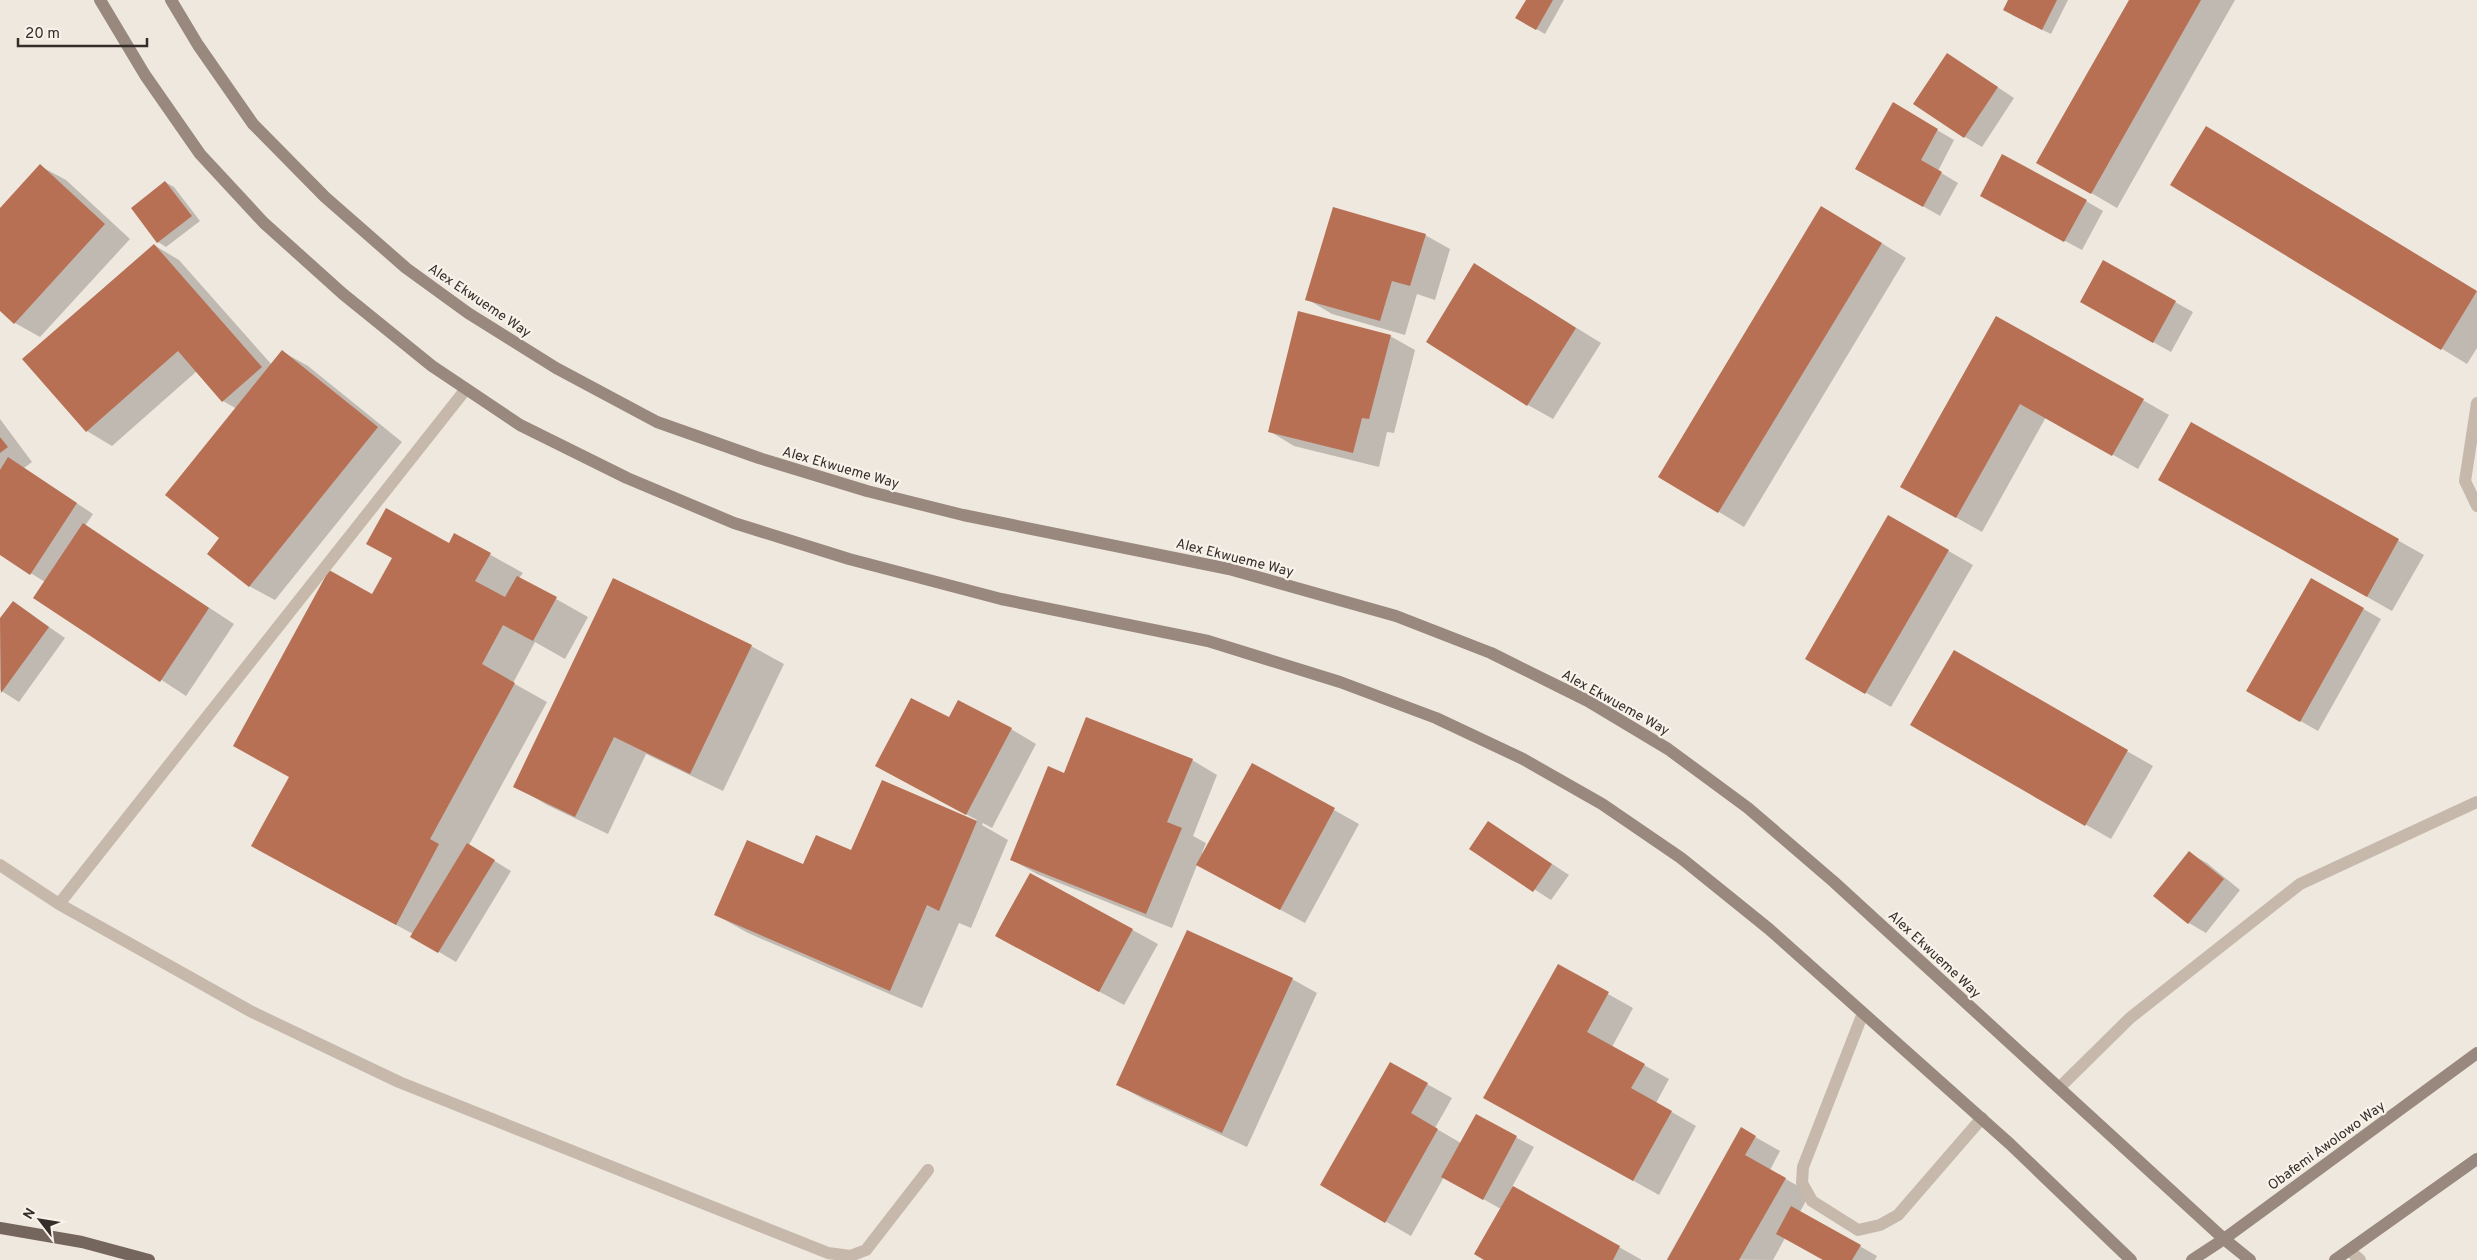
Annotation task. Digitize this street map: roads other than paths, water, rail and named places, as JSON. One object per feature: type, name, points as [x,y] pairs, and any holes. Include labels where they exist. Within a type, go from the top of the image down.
[{"type":"main road","points":[[0,1228],[82,1242],[150,1260]]},
{"type":"street","points":[[100,0],[145,75],[200,154],[264,223],[343,294],[432,366],[520,425],[627,478],[734,522],[849,559],[1001,599],[1208,641],[1340,682],[1436,718],[1523,760],[1602,804],[1681,858],[1769,929],[1982,1118],[2131,1260]]},
{"type":"street","name":"Alex Ekwueme Way","points":[[172,0],[198,45],[253,124],[325,197],[406,268],[468,313],[556,368],[657,422],[759,458],[867,491],[963,515],[1229,569],[1396,616],[1491,654],[1588,701],[1668,749],[1748,808],[1834,882],[2224,1239],[2250,1260]]},
{"type":"street","name":"Obafemi Awolowo Way","points":[[2192,1260],[2224,1239],[2477,1053]]},
{"type":"street","points":[[2335,1260],[2477,1159]]},
{"type":"lane","points":[[59,904],[466,389]]},
{"type":"lane","points":[[2477,403],[2466,481],[2477,506]]},
{"type":"lane","points":[[2059,1088],[2130,1018],[2300,884],[2477,802]]},
{"type":"lane","points":[[0,865],[59,904],[252,1012],[399,1082],[828,1253],[850,1256],[866,1250],[928,1170]]},
{"type":"lane","points":[[1863,1013],[1803,1167],[1802,1183],[1812,1201],[1858,1230],[1880,1224],[1898,1214],[1982,1118]]},
{"type":"lane","points":[[2350,1251],[2360,1260]]}]
